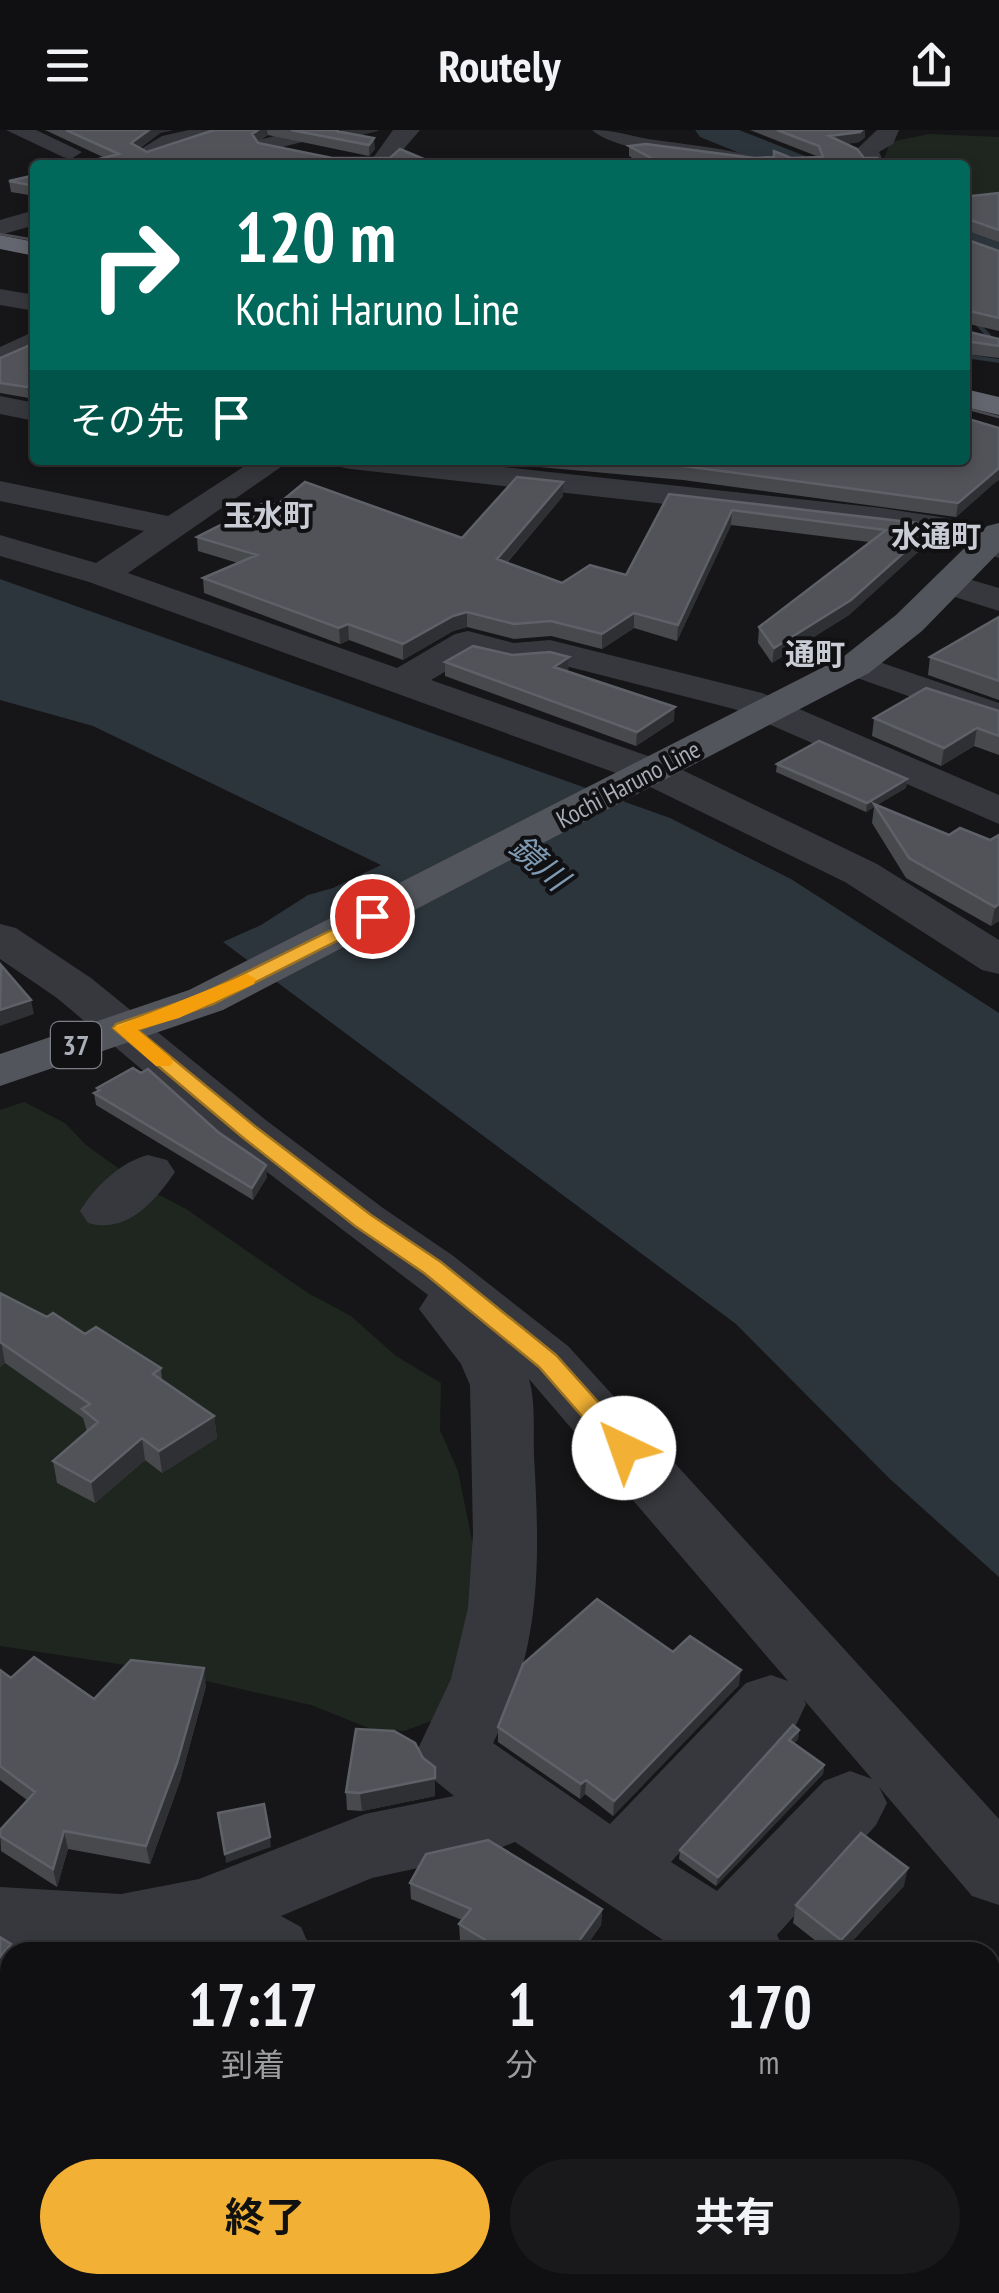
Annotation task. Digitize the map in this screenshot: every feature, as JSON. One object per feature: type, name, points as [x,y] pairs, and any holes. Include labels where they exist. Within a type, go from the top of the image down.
[{"type":"highway","points":[[0,228],[30,234]]},
{"type":"highway","points":[[0,242],[30,248]]},
{"type":"highway","points":[[970,399],[999,406]]},
{"type":"highway","points":[[970,421],[999,429]]},
{"type":"main road","name":"Kochi Haruno Line","points":[[0,1071],[206,1000],[856,665],[909,623],[996,541]]},
{"type":"street","points":[[17,130],[72,152]]},
{"type":"street","points":[[166,160],[147,152],[160,136],[215,130]]},
{"type":"street","points":[[270,130],[294,136],[267,145],[304,153]]},
{"type":"street","points":[[384,159],[409,130]]},
{"type":"street","points":[[603,130],[639,144],[722,153],[744,160]]},
{"type":"street","points":[[724,130],[780,153]]},
{"type":"street","points":[[872,160],[867,150],[885,139],[888,130]]},
{"type":"street","points":[[0,141],[38,160]]},
{"type":"street","points":[[0,228],[30,219]]},
{"type":"street","points":[[0,263],[30,269]]},
{"type":"street","points":[[0,296],[30,302]]},
{"type":"street","points":[[0,406],[30,411]]},
{"type":"street","points":[[101,575],[268,465]]},
{"type":"street","points":[[400,465],[778,504],[947,528],[996,541]]},
{"type":"street","points":[[0,490],[172,527]]},
{"type":"street","points":[[0,545],[101,575],[402,681],[645,776],[860,873],[999,960]]},
{"type":"street","points":[[948,584],[999,600]]},
{"type":"street","points":[[402,681],[468,642],[513,654],[550,651],[768,708],[999,811]]},
{"type":"street","points":[[856,665],[999,716]]},
{"type":"street","points":[[0,938],[74,988],[138,1024],[264,1144],[432,1268],[547,1361],[998,1875]]},
{"type":"street","points":[[0,965],[42,990],[74,988]]},
{"type":"street","points":[[108,1212],[148,1172]]},
{"type":"street","points":[[432,1268],[426,1283],[486,1353],[500,1382],[508,1548],[494,1652],[478,1708],[452,1753],[522,1807],[730,1942]]},
{"type":"street","points":[[616,1869],[771,1704]]},
{"type":"street","points":[[737,1942],[850,1803]]},
{"type":"street","points":[[0,1922],[121,1928],[202,1913],[365,1847],[483,1822],[522,1807]]},
{"type":"street","points":[[202,1913],[255,1942]]},
{"type":"shaded area","points":[[929,134],[999,137],[999,198],[970,197],[970,160],[885,160],[890,142]]},
{"type":"shaded area","points":[[24,1102],[65,1123],[86,1145],[146,1188],[186,1209],[308,1293],[351,1316],[396,1356],[441,1383],[440,1430],[458,1471],[486,1609],[446,1716],[404,1731],[371,1729],[311,1705],[158,1670],[0,1646],[0,1110]]},
{"type":"water","name":"鏡川","points":[[0,579],[670,818],[791,879],[999,1013],[999,1577],[890,1479],[736,1324],[223,942],[261,925],[308,895],[333,888],[381,865],[93,726],[0,700]]},
{"type":"building","points":[[66,130],[149,130],[131,143],[147,152],[214,130],[258,130],[252,134],[258,143],[332,158],[390,158],[400,149],[426,160],[95,160],[119,154]]},
{"type":"building","points":[[291,130],[339,130],[336,131],[374,138],[369,145]]},
{"type":"building","points":[[777,130],[862,130],[829,136],[857,149],[864,158],[881,160],[655,160],[629,146],[646,144],[754,158],[774,157],[774,151],[791,158],[823,157],[819,146]]},
{"type":"building","points":[[30,176],[30,185],[9,181]]},
{"type":"building","points":[[999,193],[999,230],[970,220],[970,195]]},
{"type":"building","points":[[970,241],[999,251],[999,318],[970,311]]},
{"type":"building","points":[[970,332],[999,339],[999,346],[970,342]]},
{"type":"building","points":[[30,345],[30,386],[0,383],[0,358]]},
{"type":"building","points":[[970,419],[999,428],[999,468],[958,503],[672,465],[970,465]]},
{"type":"building","points":[[517,477],[563,482],[497,559],[562,583],[590,565],[626,575],[669,494],[934,525],[924,534],[916,533],[920,538],[851,600],[774,648],[759,627],[886,530],[732,510],[678,625],[634,613],[602,634],[551,621],[514,624],[467,612],[403,644],[348,624],[339,628],[203,578],[257,555],[197,537],[266,502],[277,505],[305,482],[462,538]]},
{"type":"building","points":[[999,617],[999,681],[930,657]]},
{"type":"building","points":[[473,646],[512,655],[550,652],[569,657],[554,667],[675,707],[637,732],[445,662]]},
{"type":"building","points":[[926,688],[999,711],[999,736],[977,728],[944,748],[874,718]]},
{"type":"building","points":[[819,741],[907,779],[867,803],[777,764]]},
{"type":"building","points":[[874,804],[949,835],[960,828],[990,840],[999,835],[999,904],[995,907],[909,858]]},
{"type":"building","points":[[1,965],[31,1000],[0,1010]]},
{"type":"building","points":[[133,1068],[141,1073],[148,1069],[218,1132],[266,1165],[252,1188],[94,1093]]},
{"type":"building","points":[[0,1293],[47,1317],[53,1313],[85,1334],[96,1327],[161,1368],[153,1374],[214,1416],[159,1451],[142,1438],[91,1482],[53,1461],[98,1422],[82,1409],[90,1404],[0,1342]]},
{"type":"building","points":[[597,1599],[673,1652],[690,1636],[741,1670],[614,1801],[586,1780],[581,1784],[498,1727],[523,1664]]},
{"type":"building","points":[[34,1657],[94,1699],[131,1660],[204,1668],[177,1763],[146,1846],[64,1831],[53,1869],[0,1836],[0,1830],[35,1792],[0,1766],[0,1670],[11,1678]]},
{"type":"building","points":[[793,1725],[799,1730],[789,1740],[824,1765],[718,1877],[680,1850]]},
{"type":"building","points":[[356,1729],[394,1731],[415,1743],[423,1758],[435,1767],[435,1778],[360,1793],[346,1792]]},
{"type":"building","points":[[264,1804],[270,1837],[225,1854],[218,1813]]},
{"type":"building","points":[[861,1833],[908,1868],[841,1940],[796,1905]]},
{"type":"building","points":[[488,1840],[602,1909],[578,1942],[489,1942],[459,1924],[471,1909],[410,1883],[426,1854]]},
{"type":"waterway","points":[[711,130],[786,160]]},
{"type":"waterway","points":[[970,235],[999,248]]},
{"type":"waterway","points":[[970,315],[989,336]]},
{"type":"waterway","points":[[970,357],[999,361]]},
{"type":"tram line","points":[[0,234],[30,239]]},
{"type":"tram line","points":[[970,409],[999,417]]},
{"type":"slow traffic","points":[[163,1062],[123,1028],[172,1014],[247,979]]},
{"type":"district","name":"玉水町","points":[[268,516]]},
{"type":"district","name":"水通町","points":[[936,537]]},
{"type":"district","name":"通町","points":[[815,655]]},
{"type":"route","points":[[372,916],[206,1000],[123,1028],[248,1132],[432,1268],[547,1361],[624,1448]]}]
